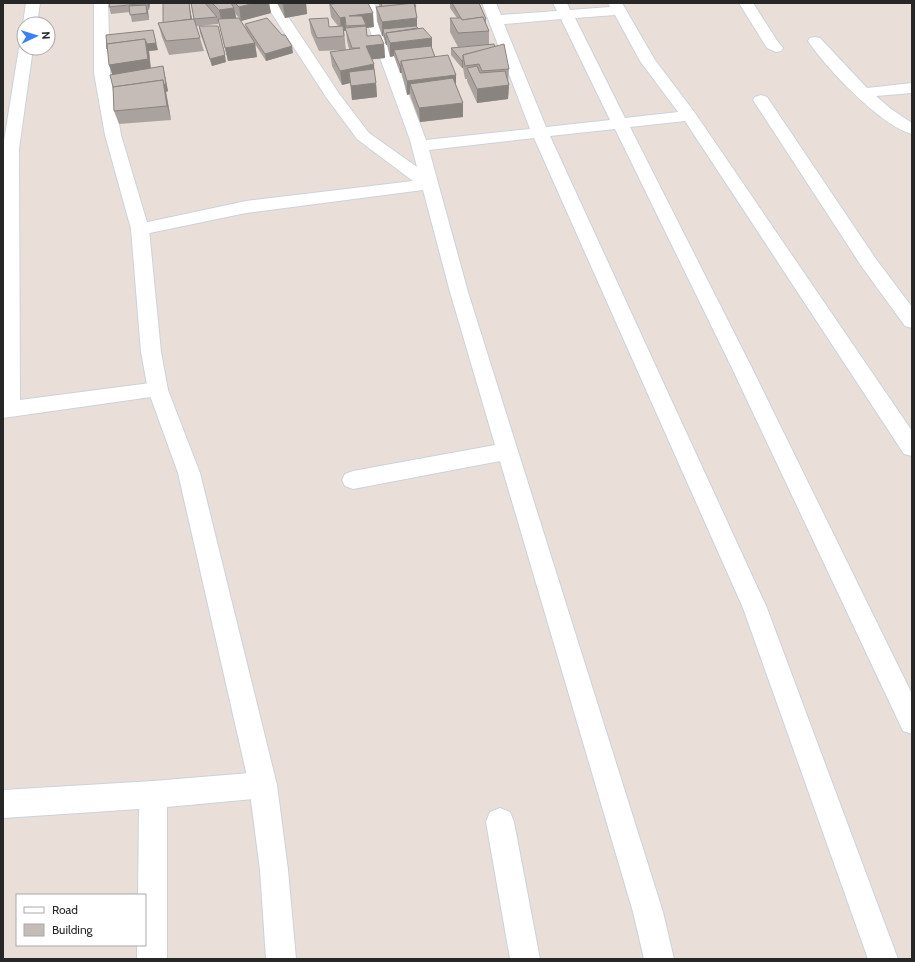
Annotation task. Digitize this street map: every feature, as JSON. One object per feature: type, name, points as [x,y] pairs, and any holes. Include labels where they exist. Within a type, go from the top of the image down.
[{"type":"street","points":[[31,16],[33,3]]},
{"type":"street","points":[[101,3],[102,73],[113,135],[140,229],[151,352],[158,390],[189,473],[263,785],[274,870],[280,959]]},
{"type":"street","points":[[272,3],[334,97],[363,136],[429,184]]},
{"type":"street","points":[[367,3],[419,146],[459,292],[648,912],[659,959]]},
{"type":"street","points":[[746,3],[772,45],[776,48]]},
{"type":"street","points":[[883,959],[755,608],[539,131],[492,12],[618,6],[648,62],[689,116],[912,448]]},
{"type":"street","points":[[563,9],[740,364],[912,722]]},
{"type":"street","points":[[814,41],[864,93],[900,123],[912,129]]},
{"type":"street","points":[[25,56],[11,149],[7,410],[158,390]]},
{"type":"street","points":[[864,93],[912,88]]},
{"type":"street","points":[[761,100],[869,263],[912,321]]},
{"type":"street","points":[[419,146],[539,131],[689,116]]},
{"type":"street","points":[[140,229],[246,207],[429,184]]},
{"type":"street","points":[[353,480],[507,451]]},
{"type":"street","points":[[3,804],[153,795],[263,785]]},
{"type":"street","points":[[152,959],[153,795]]},
{"type":"street","points":[[500,822],[525,959]]},
{"type":"building","points":[[110,3],[147,3],[109,7]]},
{"type":"building","points":[[163,3],[189,3],[191,19],[163,23]]},
{"type":"building","points":[[191,3],[205,3],[217,17],[194,19]]},
{"type":"building","points":[[212,3],[231,3],[234,8],[219,10]]},
{"type":"building","points":[[235,3],[255,3],[239,7]]},
{"type":"building","points":[[368,3],[373,13],[349,16],[362,16],[366,25],[346,26],[345,17],[340,18],[330,4]]},
{"type":"building","points":[[381,3],[414,3],[382,7]]},
{"type":"building","points":[[414,3],[417,18],[382,22],[376,7]]},
{"type":"building","points":[[452,3],[479,3],[486,19],[484,20],[483,17],[462,20]]},
{"type":"building","points":[[146,5],[147,13],[130,15],[129,6]]},
{"type":"building","points":[[483,17],[489,31],[458,33],[450,18],[461,18],[462,20]]},
{"type":"building","points":[[239,18],[255,43],[225,48],[218,19]]},
{"type":"building","points":[[267,18],[282,35],[285,35],[292,46],[265,54],[245,24]]},
{"type":"building","points":[[328,18],[329,27],[343,26],[344,36],[317,38],[309,19]]},
{"type":"building","points":[[194,19],[200,38],[166,41],[158,23]]},
{"type":"building","points":[[199,26],[218,26],[225,55],[210,59]]},
{"type":"building","points":[[366,26],[367,36],[380,35],[384,44],[366,46],[374,64],[340,71],[330,52],[360,48],[352,48],[345,28]]},
{"type":"building","points":[[416,26],[418,28],[386,33],[385,38],[383,29]]},
{"type":"building","points":[[423,28],[432,38],[390,43],[386,33]]},
{"type":"building","points":[[153,30],[156,43],[147,44],[145,39],[107,44],[107,49],[106,35]]},
{"type":"building","points":[[145,39],[148,59],[109,65],[107,44]]},
{"type":"building","points":[[494,44],[495,47],[463,55],[463,61],[451,48]]},
{"type":"building","points":[[504,44],[509,69],[482,71],[479,64],[465,66],[463,55]]},
{"type":"building","points":[[431,46],[435,57],[401,61],[401,66],[394,50]]},
{"type":"building","points":[[448,55],[456,75],[407,81],[401,61]]},
{"type":"building","points":[[163,66],[166,84],[164,85],[163,80],[113,87],[110,75]]},
{"type":"building","points":[[477,66],[480,73],[505,71],[509,85],[477,89],[467,68]]},
{"type":"building","points":[[374,69],[376,83],[351,86],[349,72]]},
{"type":"building","points":[[453,78],[463,103],[419,108],[410,84]]},
{"type":"building","points":[[163,80],[167,106],[114,111],[113,87]]}]
